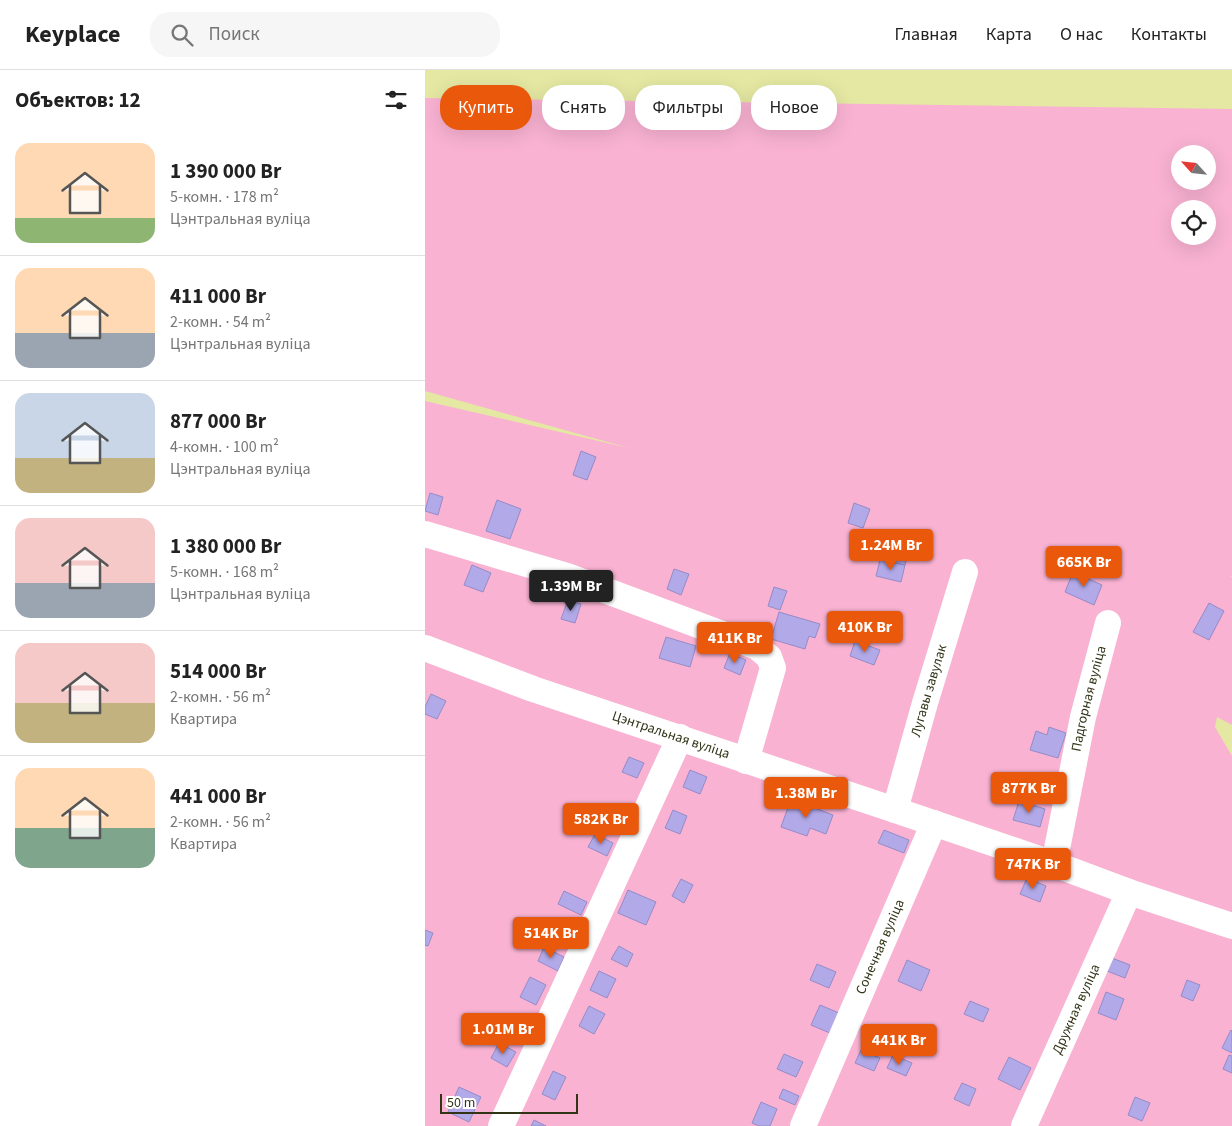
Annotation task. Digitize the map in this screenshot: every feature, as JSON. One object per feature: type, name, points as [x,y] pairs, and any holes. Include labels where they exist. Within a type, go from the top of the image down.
[{"type":"street","points":[[425,534],[567,576],[757,647],[769,657],[773,668],[746,761]]},
{"type":"street","name":"Лугавы завулак","points":[[895,810],[925,702],[965,572]]},
{"type":"street","name":"Падгорная вуліца","points":[[1054,864],[1083,717],[1108,623]]},
{"type":"street","name":"Цэнтральная вуліца","points":[[425,649],[533,689],[934,823],[1129,892],[1232,926]]},
{"type":"street","points":[[501,1126],[680,738]]},
{"type":"street","name":"Сонечная вуліца","points":[[803,1126],[934,823]]},
{"type":"street","name":"Дружная вуліца","points":[[1024,1126],[1129,892]]},
{"type":"shaded area","points":[[425,98],[440,98],[440,130],[532,130],[532,99],[542,100],[542,130],[625,130],[625,101],[635,101],[635,130],[741,130],[741,102],[751,102],[751,130],[837,130],[837,104],[1232,109],[1232,576],[1230,576],[1232,577],[1232,725],[1217,717],[1215,727],[1232,756],[1232,1126],[425,1126],[425,401],[629,448],[425,391]]},
{"type":"building","points":[[581,451],[596,457],[587,480],[573,475]]},
{"type":"building","points":[[430,493],[443,497],[438,515],[425,511]]},
{"type":"building","points":[[497,500],[521,509],[510,539],[486,531]]},
{"type":"building","points":[[854,503],[870,509],[863,528],[848,523]]},
{"type":"building","points":[[883,546],[908,552],[905,565],[880,560]]},
{"type":"building","points":[[880,560],[905,565],[901,582],[876,576]]},
{"type":"building","points":[[472,565],[491,573],[483,592],[464,585]]},
{"type":"building","points":[[674,569],[689,574],[681,595],[667,589]]},
{"type":"building","points":[[1073,572],[1102,585],[1094,605],[1065,592]]},
{"type":"building","points":[[774,587],[787,591],[780,610],[768,606]]},
{"type":"building","points":[[568,600],[581,604],[575,623],[561,619]]},
{"type":"building","points":[[1209,603],[1224,611],[1209,640],[1193,632]]},
{"type":"building","points":[[779,612],[820,624],[815,638],[809,636],[805,649],[771,639]]},
{"type":"building","points":[[666,637],[696,646],[690,667],[659,658]]},
{"type":"building","points":[[855,641],[880,650],[874,665],[850,656]]},
{"type":"building","points":[[730,653],[746,660],[740,675],[724,668]]},
{"type":"building","points":[[431,694],[446,701],[437,719],[425,714],[425,707]]},
{"type":"building","points":[[1049,727],[1066,733],[1058,758],[1030,750],[1036,731],[1047,735]]},
{"type":"building","points":[[629,757],[644,763],[637,778],[622,772]]},
{"type":"building","points":[[690,770],[707,777],[700,794],[683,787]]},
{"type":"building","points":[[791,799],[833,815],[826,834],[810,828],[807,836],[781,827]]},
{"type":"building","points":[[1019,801],[1045,809],[1040,827],[1013,820]]},
{"type":"building","points":[[673,810],[687,816],[680,834],[665,828]]},
{"type":"building","points":[[884,830],[909,840],[904,853],[878,843]]},
{"type":"building","points":[[595,834],[613,843],[607,856],[588,847]]},
{"type":"building","points":[[1027,878],[1046,886],[1040,902],[1020,894]]},
{"type":"building","points":[[681,879],[693,885],[684,903],[672,896]]},
{"type":"building","points":[[628,890],[656,902],[646,925],[618,913]]},
{"type":"building","points":[[564,891],[587,902],[581,915],[558,904]]},
{"type":"building","points":[[556,922],[575,931],[571,940],[552,932]]},
{"type":"building","points":[[425,930],[433,933],[428,946],[425,945]]},
{"type":"building","points":[[619,946],[633,954],[627,967],[611,959]]},
{"type":"building","points":[[544,947],[564,957],[558,971],[538,961]]},
{"type":"building","points":[[1112,958],[1130,965],[1125,978],[1107,971]]},
{"type":"building","points":[[907,960],[930,970],[921,991],[898,981]]},
{"type":"building","points":[[817,964],[836,972],[829,988],[810,980]]},
{"type":"building","points":[[599,971],[616,979],[607,998],[590,990]]},
{"type":"building","points":[[530,977],[546,985],[536,1005],[520,997]]},
{"type":"building","points":[[1187,980],[1200,985],[1193,1001],[1181,996]]},
{"type":"building","points":[[1106,992],[1124,999],[1116,1020],[1098,1013]]},
{"type":"building","points":[[970,1001],[989,1009],[983,1022],[964,1014]]},
{"type":"building","points":[[820,1005],[839,1013],[830,1033],[811,1025]]},
{"type":"building","points":[[589,1006],[605,1014],[594,1034],[579,1026]]},
{"type":"building","points":[[1232,1031],[1232,1053],[1222,1048]]},
{"type":"building","points":[[499,1043],[516,1052],[507,1067],[491,1058]]},
{"type":"building","points":[[861,1050],[880,1058],[874,1071],[855,1063]]},
{"type":"building","points":[[784,1054],[803,1062],[796,1077],[777,1069]]},
{"type":"building","points":[[893,1055],[912,1063],[906,1076],[887,1068]]},
{"type":"building","points":[[1229,1055],[1232,1056],[1232,1073],[1223,1069]]},
{"type":"building","points":[[1009,1057],[1031,1068],[1020,1090],[998,1079]]},
{"type":"building","points":[[553,1071],[566,1077],[555,1100],[542,1094]]},
{"type":"building","points":[[962,1083],[976,1089],[969,1106],[954,1099]]},
{"type":"building","points":[[459,1087],[481,1097],[469,1122],[448,1112]]},
{"type":"building","points":[[783,1089],[799,1096],[795,1105],[779,1098]]},
{"type":"building","points":[[1135,1097],[1150,1103],[1142,1121],[1128,1115]]},
{"type":"building","points":[[761,1102],[777,1109],[770,1126],[759,1126],[752,1123]]},
{"type":"building","points":[[534,1120],[546,1126],[531,1126]]}]
